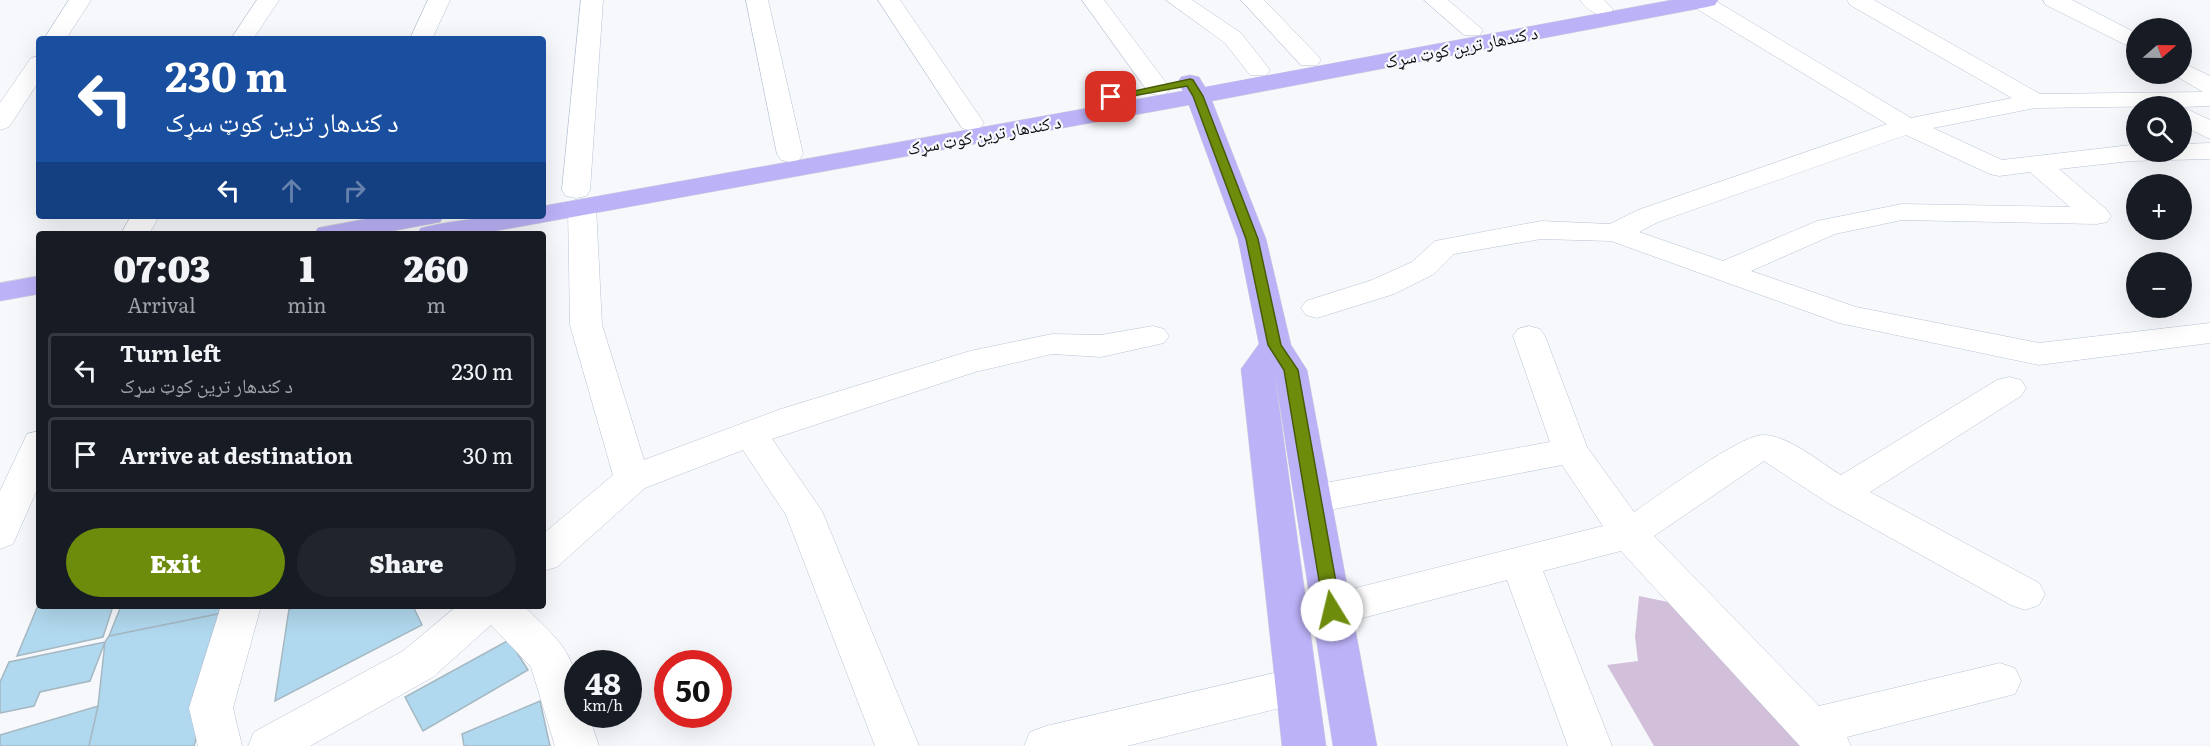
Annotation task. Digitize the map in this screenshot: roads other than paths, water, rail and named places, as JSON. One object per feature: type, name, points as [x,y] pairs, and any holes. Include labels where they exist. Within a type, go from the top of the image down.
[{"type":"main road","name":"د کندهار ترين کوټ سړک","points":[[546,213],[579,199],[790,154],[833,154],[971,123],[1158,88],[1194,89],[1258,70],[1596,4],[1649,0]]},
{"type":"main road","name":"د کندهار ترين کوټ سړک","points":[[546,196],[579,199],[1703,1]]},
{"type":"main road","points":[[1194,89],[1252,239],[1275,345],[1291,370],[1355,746]]},
{"type":"main road","points":[[337,231],[365,222],[398,219]]},
{"type":"main road","points":[[448,231],[514,219]]},
{"type":"main road","points":[[0,292],[36,286]]},
{"type":"main road","points":[[0,312],[36,306]]},
{"type":"main road","points":[[1275,345],[1257,369],[1304,746]]},
{"type":"street","points":[[57,36],[80,0]]},
{"type":"street","points":[[244,36],[268,0]]},
{"type":"street","points":[[422,36],[439,0]]},
{"type":"street","points":[[592,0],[579,199],[586,325],[632,479]]},
{"type":"street","points":[[757,0],[790,154]]},
{"type":"street","points":[[889,0],[971,123]]},
{"type":"street","points":[[1093,0],[1158,88]]},
{"type":"street","points":[[1177,0],[1233,38],[1258,70]]},
{"type":"street","points":[[1252,0],[1309,60]]},
{"type":"street","points":[[1435,0],[1472,30]]},
{"type":"street","points":[[1858,0],[2036,101]]},
{"type":"street","points":[[2054,0],[2089,16],[2126,37]]},
{"type":"street","points":[[1703,1],[1907,126],[1999,168],[2131,153],[2210,151]]},
{"type":"street","points":[[0,122],[36,68]]},
{"type":"street","points":[[2192,75],[2210,86]]},
{"type":"street","points":[[2192,100],[2210,99]]},
{"type":"street","points":[[1615,233],[1648,216],[1907,126],[2036,101],[2126,102]]},
{"type":"street","points":[[2192,120],[2210,131]]},
{"type":"street","points":[[1725,272],[1827,227],[1902,212],[2097,216],[2035,163]]},
{"type":"street","points":[[1317,308],[1383,287],[1423,268],[1445,247],[1541,230],[1615,233],[1850,316],[2039,354],[2210,333]]},
{"type":"street","points":[[546,553],[632,479],[793,417],[970,362],[1052,344],[1101,346],[1153,336]]},
{"type":"street","points":[[1529,336],[1571,451],[1629,534],[1821,736],[2000,681]]},
{"type":"street","points":[[1841,492],[2009,388]]},
{"type":"street","points":[[750,434],[803,511],[897,746]]},
{"type":"street","points":[[1332,610],[1629,534],[1751,452],[1763,447],[1776,452],[1841,492],[2025,594]]},
{"type":"street","points":[[0,534],[36,450]]},
{"type":"street","points":[[1314,499],[1571,451]]},
{"type":"street","points":[[1520,562],[1590,746]]},
{"type":"street","points":[[220,746],[211,708],[240,609]]},
{"type":"street","points":[[270,746],[418,664],[482,609]]},
{"type":"street","points":[[501,609],[549,658],[577,746]]},
{"type":"street","points":[[1046,746],[1296,686]]}]
